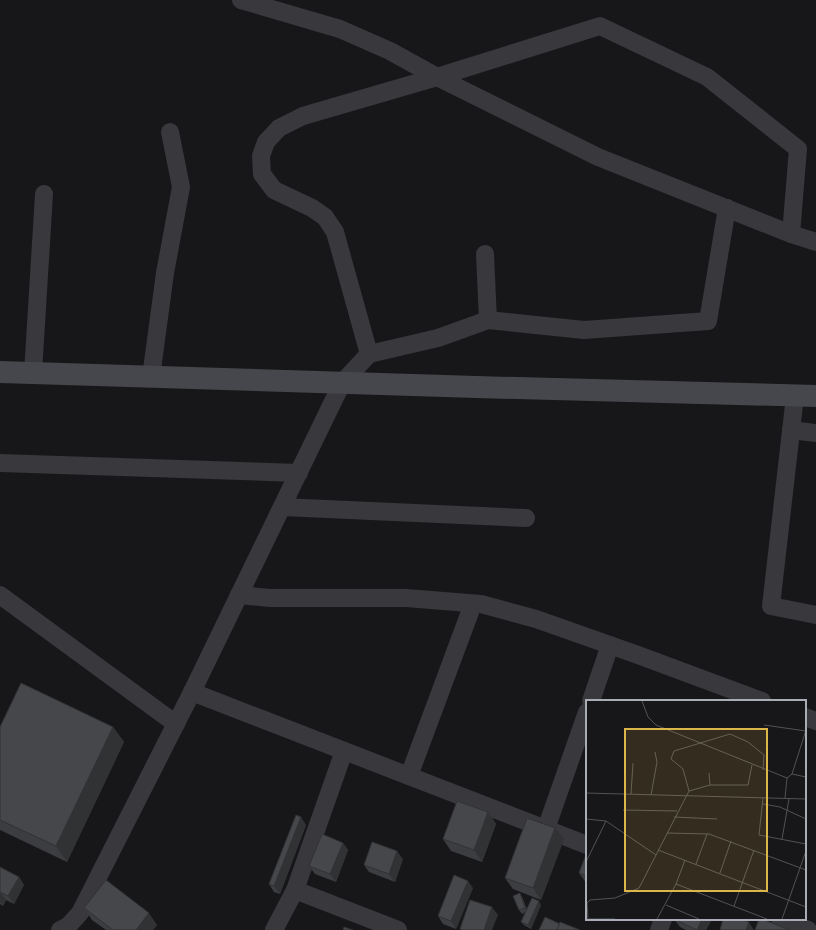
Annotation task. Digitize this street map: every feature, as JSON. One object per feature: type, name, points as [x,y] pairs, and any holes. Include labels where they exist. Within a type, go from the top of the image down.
[{"type":"street","points":[[241,0],[340,29],[390,51],[437,77],[598,157],[791,234],[816,242]]},
{"type":"street","points":[[369,354],[335,232],[325,217],[312,208],[274,190],[262,174],[260,156],[266,142],[279,128],[303,116],[437,77],[600,26],[707,77],[798,149],[791,234]]},
{"type":"street","points":[[151,377],[165,273],[181,187],[170,132]]},
{"type":"street","points":[[33,373],[44,194]]},
{"type":"street","points":[[60,930],[68,926],[80,913],[192,692],[342,383],[369,354],[438,338],[488,320],[584,330],[708,321],[727,208]]},
{"type":"street","points":[[485,254],[488,320]]},
{"type":"street","points":[[0,372],[806,396],[792,430],[771,606],[816,615]]},
{"type":"street","points":[[792,430],[816,433]]},
{"type":"street","points":[[0,463],[299,472]]},
{"type":"street","points":[[282,507],[526,518]]},
{"type":"street","points":[[0,595],[176,724]]},
{"type":"street","points":[[239,595],[270,598],[406,598],[481,604],[536,619],[610,645],[742,698],[755,700]]},
{"type":"street","points":[[409,776],[473,604]]},
{"type":"street","points":[[591,700],[610,645]]},
{"type":"street","points":[[192,692],[586,845]]},
{"type":"street","points":[[546,829],[586,715]]},
{"type":"street","points":[[806,717],[816,721]]},
{"type":"street","points":[[274,930],[295,890],[344,751]]},
{"type":"street","points":[[295,890],[398,930]]},
{"type":"street","points":[[659,930],[664,920]]},
{"type":"street","points":[[783,920],[808,930]]},
{"type":"building","points":[[21,683],[113,727],[56,846],[0,820],[0,727]]},
{"type":"building","points":[[457,801],[488,812],[474,850],[443,839]]},
{"type":"building","points":[[296,815],[301,817],[274,886],[269,884]]},
{"type":"building","points":[[527,818],[555,828],[533,888],[505,878]]},
{"type":"building","points":[[322,834],[343,843],[330,874],[309,866]]},
{"type":"building","points":[[372,842],[397,851],[389,874],[364,865]]},
{"type":"building","points":[[586,855],[586,876],[579,873]]},
{"type":"building","points":[[0,867],[19,877],[8,896],[0,892]]},
{"type":"building","points":[[454,875],[468,881],[451,921],[438,916]]},
{"type":"building","points":[[106,880],[149,913],[136,930],[113,930],[84,908]]},
{"type":"building","points":[[520,893],[525,908],[519,910],[513,896]]},
{"type":"building","points":[[532,898],[539,901],[528,925],[521,922]]},
{"type":"building","points":[[470,900],[492,907],[484,930],[460,929]]},
{"type":"building","points":[[545,917],[560,924],[557,930],[539,930]]},
{"type":"building","points":[[676,920],[702,920],[697,930]]},
{"type":"building","points":[[723,920],[742,920],[749,922],[746,930],[720,930]]},
{"type":"building","points":[[759,920],[764,920],[789,930],[755,930]]},
{"type":"building","points":[[560,922],[580,930],[557,930]]},
{"type":"building","points":[[344,927],[353,930],[343,930]]}]
